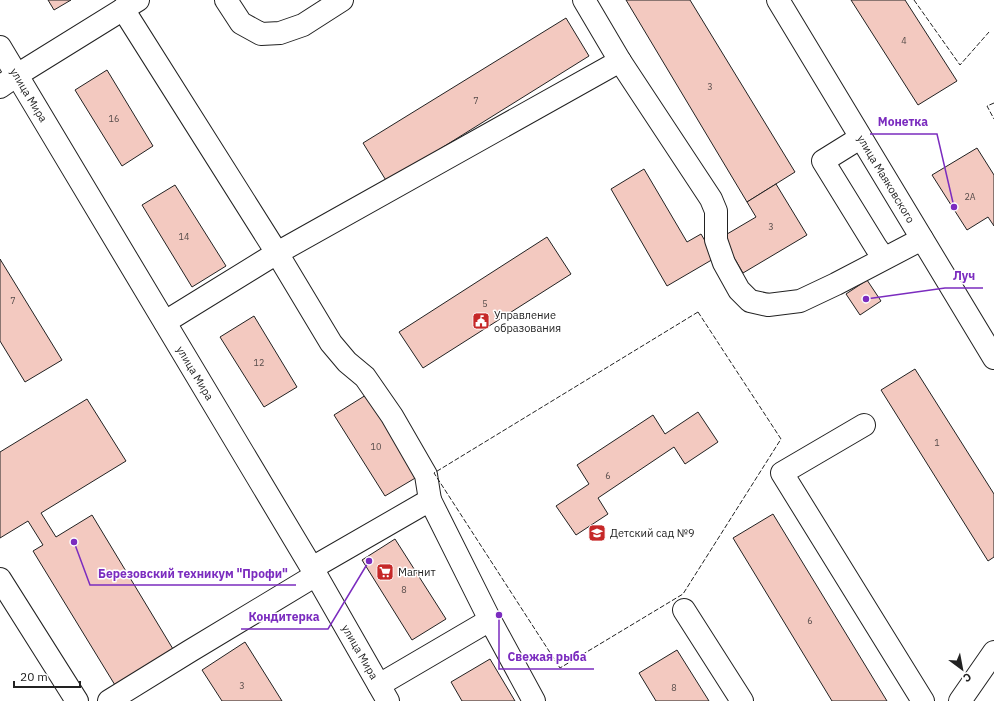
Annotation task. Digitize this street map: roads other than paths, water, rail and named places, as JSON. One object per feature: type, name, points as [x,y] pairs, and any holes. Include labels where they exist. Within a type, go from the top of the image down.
[{"type":"street","points":[[226,0],[241,23],[261,34],[280,33],[303,25],[342,0]]},
{"type":"street","points":[[584,0],[620,61],[711,199],[716,211],[716,240],[724,263],[739,290],[750,301],[768,305],[800,301],[922,239]]},
{"type":"street","name":"улица Маяковского","points":[[778,0],[994,358]]},
{"type":"street","points":[[9,81],[130,4],[331,343],[347,362],[365,377],[392,416],[426,476],[430,500],[490,620],[534,701]]},
{"type":"street","name":"улица Мира","points":[[0,46],[9,81],[165,322],[314,572],[384,693]]},
{"type":"street","points":[[165,322],[277,253],[620,61]]},
{"type":"street","points":[[860,138],[823,161],[884,258]]},
{"type":"street","points":[[864,425],[782,473],[923,701]]},
{"type":"street","points":[[109,701],[430,500]]},
{"type":"street","points":[[0,579],[77,701]]},
{"type":"street","points":[[684,610],[742,701]]},
{"type":"street","points":[[384,693],[490,620]]},
{"type":"street","points":[[960,701],[994,652]]},
{"type":"place","name":"Монетка","points":[[954,207]]},
{"type":"place","name":"Луч","points":[[866,299]]},
{"type":"place","name":"Управление образования","points":[[481,321]]},
{"type":"place","name":"Детский сад №9","points":[[597,533]]},
{"type":"place","name":"Березовский техникум \"Профи\"","points":[[74,542]]},
{"type":"place","name":"Кондитерка","points":[[369,561]]},
{"type":"place","name":"Магнит","points":[[385,572]]},
{"type":"place","name":"Свежая рыба","points":[[499,615]]}]
